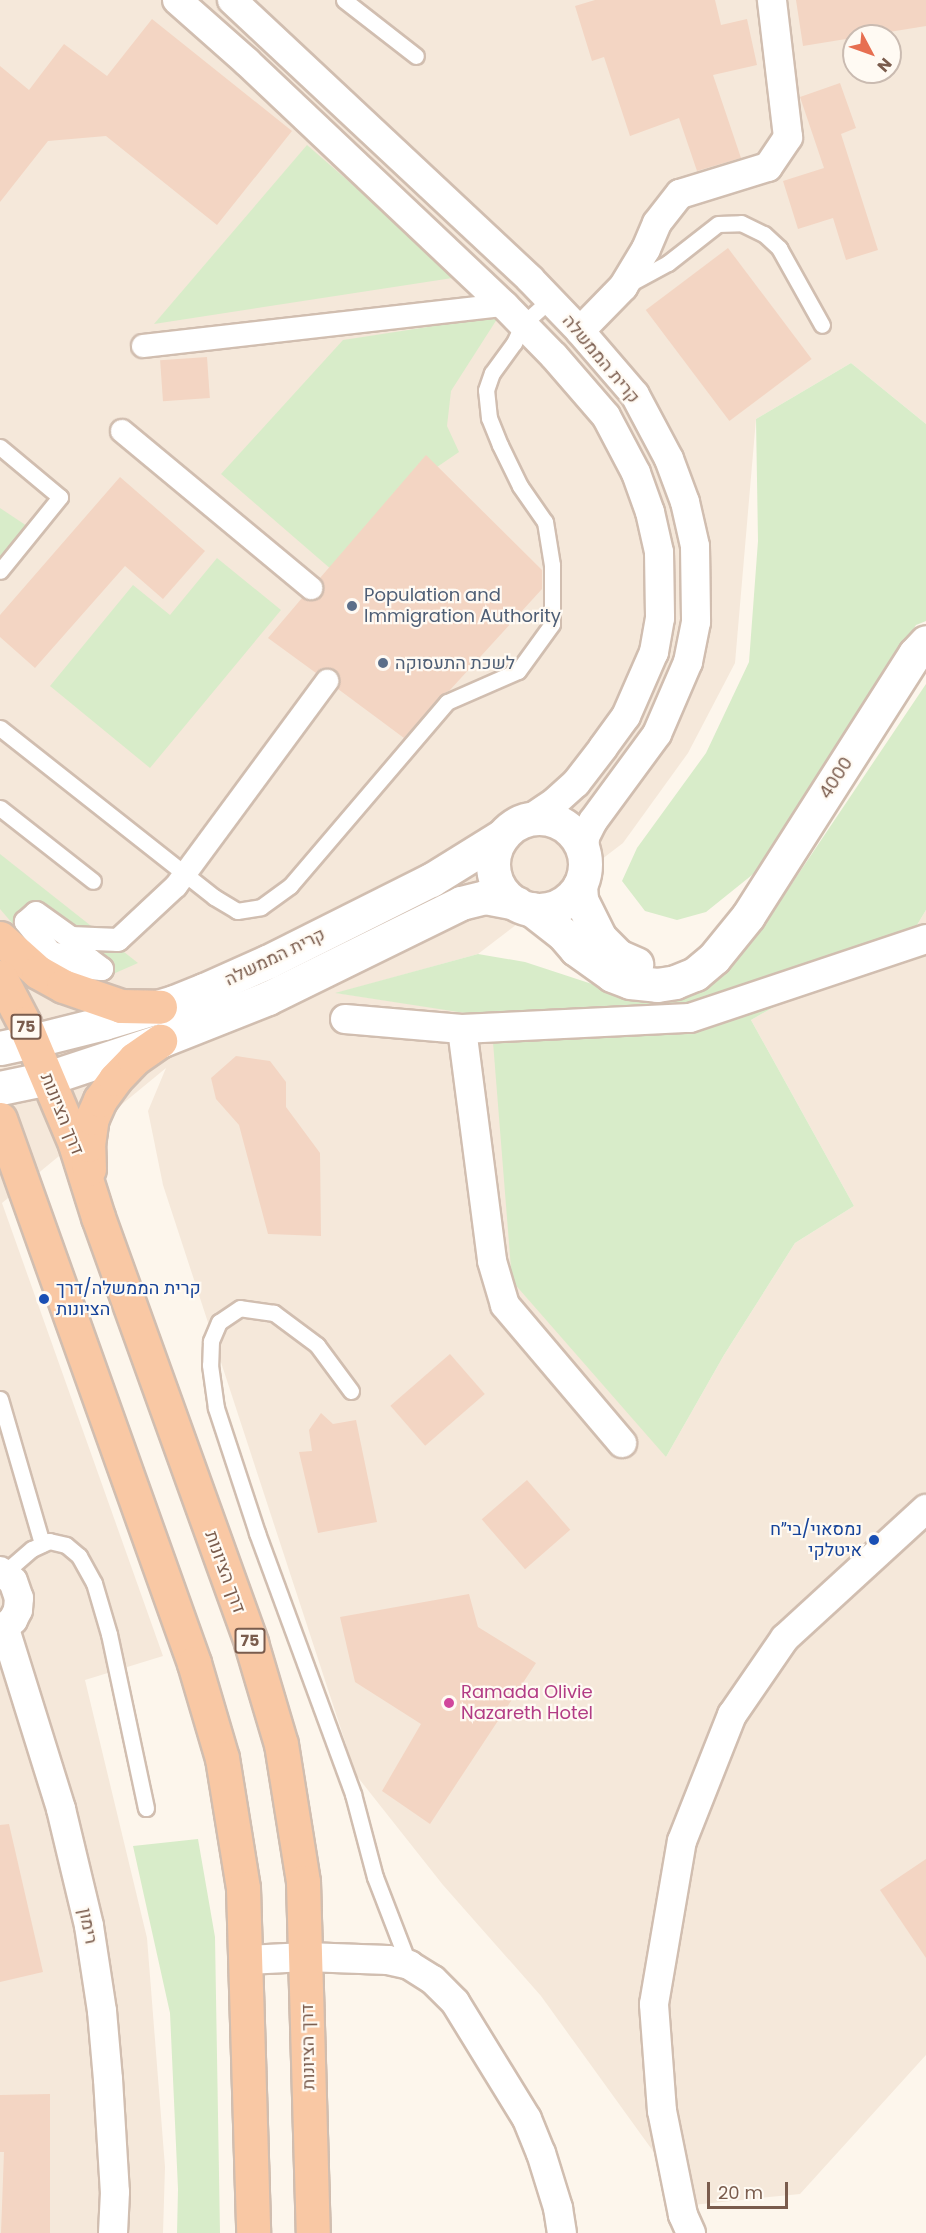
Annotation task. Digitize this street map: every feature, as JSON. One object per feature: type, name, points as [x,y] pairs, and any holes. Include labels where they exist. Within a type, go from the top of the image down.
[{"type":"highway","points":[[0,938],[14,970],[94,999],[121,1006],[160,1007]]},
{"type":"highway","name":"דרך הציונות","points":[[14,970],[32,1041],[75,1144],[267,1694],[281,1744],[295,1819],[303,1882],[313,2233]]},
{"type":"highway","points":[[89,1188],[88,1145],[93,1118],[100,1100],[115,1079],[134,1059],[160,1041]]},
{"type":"highway","points":[[0,1119],[210,1711],[231,1796],[243,1888],[247,1960],[254,2233]]},
{"type":"highway","points":[[0,1163],[27,1195]]},
{"type":"street","name":"קרית הממשלה","points":[[0,1048],[160,1007],[279,956],[430,880],[515,829],[555,802],[576,783],[626,716],[654,652],[660,618],[659,552],[650,512],[636,473],[606,416],[514,314],[256,70],[177,0]]},
{"type":"street","name":"קרית הממשלה","points":[[0,1088],[48,1078],[160,1041],[268,998],[461,903],[485,897],[523,906],[553,907],[570,897],[582,869],[585,837],[593,821],[657,734],[675,697],[688,662],[696,622],[695,546],[685,502],[669,459],[635,395],[550,300],[232,0]]},
{"type":"street","points":[[580,331],[623,287],[646,249],[657,223],[680,194],[768,167],[788,137],[772,0]]},
{"type":"street","points":[[143,346],[514,314]]},
{"type":"street","points":[[122,431],[311,588]]},
{"type":"street","name":"4000","points":[[523,906],[563,934],[576,949],[612,975],[630,982],[657,985],[675,982],[695,974],[714,958],[748,916],[915,654],[926,642]]},
{"type":"street","points":[[14,970],[102,969],[90,960],[51,952],[26,922],[36,913],[71,939],[118,940],[176,886],[327,681]]},
{"type":"street","points":[[523,906],[502,891],[495,877],[495,851],[515,829],[543,818],[559,822],[569,829],[582,869]]},
{"type":"street","name":"4000","points":[[582,869],[581,900],[600,938],[618,956],[637,964],[659,967],[682,962],[705,953],[727,938],[748,916]]},
{"type":"street","points":[[420,923],[457,915],[501,918],[529,926],[576,949]]},
{"type":"street","points":[[345,1019],[462,1029],[690,1018],[926,939]]},
{"type":"street","points":[[462,1029],[492,1261],[505,1305],[622,1443]]},
{"type":"street","points":[[691,2233],[683,2215],[663,2111],[654,2004],[682,1841],[732,1715],[785,1638],[926,1509]]},
{"type":"street","points":[[2,1572],[13,1581],[19,1598],[18,1610],[2,1630]]},
{"type":"street","name":"רימון","points":[[2,1630],[61,1809],[90,1926],[102,2011],[108,2079],[115,2192],[113,2233]]},
{"type":"street","points":[[247,1960],[306,1957],[388,1960],[409,1965],[433,1980],[455,2002],[504,2077],[527,2118],[541,2153],[558,2208],[561,2233]]},
{"type":"lane","points":[[344,0],[416,56]]},
{"type":"lane","points":[[623,287],[668,263],[718,224],[741,223],[764,234],[779,248],[822,325]]},
{"type":"lane","points":[[0,728],[184,874],[237,911],[261,907],[290,886],[447,702],[518,672],[552,624],[552,565],[545,522],[520,486],[489,418],[486,390],[492,373],[514,343],[514,314],[550,300]]},
{"type":"lane","points":[[0,447],[60,497],[0,571]]},
{"type":"lane","points":[[0,808],[93,882]]},
{"type":"lane","points":[[351,1391],[317,1345],[274,1313],[240,1308],[219,1322],[211,1341],[210,1365],[216,1408],[257,1533],[353,1794],[375,1877],[409,1965]]},
{"type":"lane","points":[[0,1399],[42,1544]]},
{"type":"lane","points":[[2,1572],[49,1541],[66,1545],[80,1557],[94,1583],[109,1634],[146,1808]]},
{"type":"shaded area","points":[[0,0],[926,0],[926,424],[851,363],[756,419],[735,663],[688,753],[623,843],[478,954],[337,993],[491,1016],[666,1457],[724,1355],[795,1243],[854,1206],[751,1020],[917,925],[926,910],[926,2055],[800,2194],[692,2205],[541,1996],[443,1885],[356,1775],[163,1185],[148,1111],[166,1068],[2,1203],[163,1656],[85,1680],[147,1938],[165,2167],[163,2233],[0,2233]]},
{"type":"green space","points":[[307,145],[459,277],[154,324]]},
{"type":"green space","points":[[499,316],[451,391],[447,426],[459,452],[399,493],[332,570],[221,474],[343,340]]},
{"type":"green space","points":[[851,363],[926,424],[926,621],[916,625],[757,871],[706,912],[677,920],[645,911],[622,881],[637,848],[706,753],[749,662],[758,541],[756,419]]},
{"type":"green space","points":[[0,508],[33,530],[0,573]]},
{"type":"green space","points":[[217,558],[281,610],[150,768],[50,686],[133,585],[170,615]]},
{"type":"green space","points":[[926,684],[926,910],[917,925],[751,1020],[854,1206],[795,1243],[724,1355],[666,1457],[512,1281],[491,1017],[335,993],[478,954],[525,962],[650,1003],[705,985],[760,931]]},
{"type":"green space","points":[[0,854],[138,963],[113,974],[73,972],[37,952],[0,909]]},
{"type":"green space","points":[[198,1839],[215,1937],[220,2233],[177,2233],[178,2189],[170,2013],[133,1846]]},
{"type":"building","points":[[595,0],[715,0],[721,25],[747,19],[757,65],[713,75],[741,158],[697,171],[679,118],[630,136],[604,57],[592,61],[575,6]]},
{"type":"building","points":[[796,0],[926,0],[926,26],[902,30],[902,24],[842,24],[842,40],[803,46]]},
{"type":"building","points":[[152,19],[292,131],[217,225],[106,136],[48,141],[0,202],[0,66],[29,90],[64,44],[107,76]]},
{"type":"building","points":[[840,83],[856,128],[841,134],[878,250],[846,260],[833,218],[798,229],[783,181],[824,168],[800,97]]},
{"type":"building","points":[[728,248],[812,359],[729,421],[646,310]]},
{"type":"building","points":[[207,357],[210,398],[163,401],[160,360]]},
{"type":"building","points":[[426,455],[542,570],[542,589],[450,690],[440,696],[404,738],[338,689],[340,676],[334,670],[322,668],[316,673],[268,638],[302,598],[309,601],[321,597],[324,590],[320,578]]},
{"type":"building","points":[[120,477],[205,551],[163,599],[125,566],[35,668],[0,637],[0,615]]},
{"type":"building","points":[[236,1056],[270,1061],[286,1082],[286,1107],[320,1153],[321,1236],[268,1234],[239,1125],[216,1099],[211,1078]]},
{"type":"building","points":[[450,1354],[485,1394],[425,1446],[390,1406]]},
{"type":"building","points":[[321,1413],[333,1424],[356,1420],[377,1522],[318,1533],[299,1452],[312,1451],[309,1430]]},
{"type":"building","points":[[527,1480],[570,1530],[525,1569],[482,1519]]},
{"type":"building","name":"Ramada Olivie Nazareth Hotel","points":[[469,1594],[478,1627],[536,1663],[430,1824],[382,1791],[421,1724],[355,1682],[340,1617]]},
{"type":"building","points":[[9,1824],[43,1972],[0,1982],[0,1825]]},
{"type":"building","points":[[926,1859],[926,1958],[880,1890]]},
{"type":"building","points":[[50,2094],[50,2233],[1,2233],[4,2152],[0,2152],[0,2095]]},
{"type":"place","name":"Population and Immigration Authority","points":[[352,606]]},
{"type":"place","name":"לשכת התעסוקה","points":[[383,663]]},
{"type":"place","name":"קרית הממשלה/דרך הציונות","points":[[44,1299]]},
{"type":"place","name":"נמסאוי/בי״ח איטלקי","points":[[874,1540]]},
{"type":"place","name":"Ramada Olivie Nazareth Hotel","points":[[449,1703]]}]
